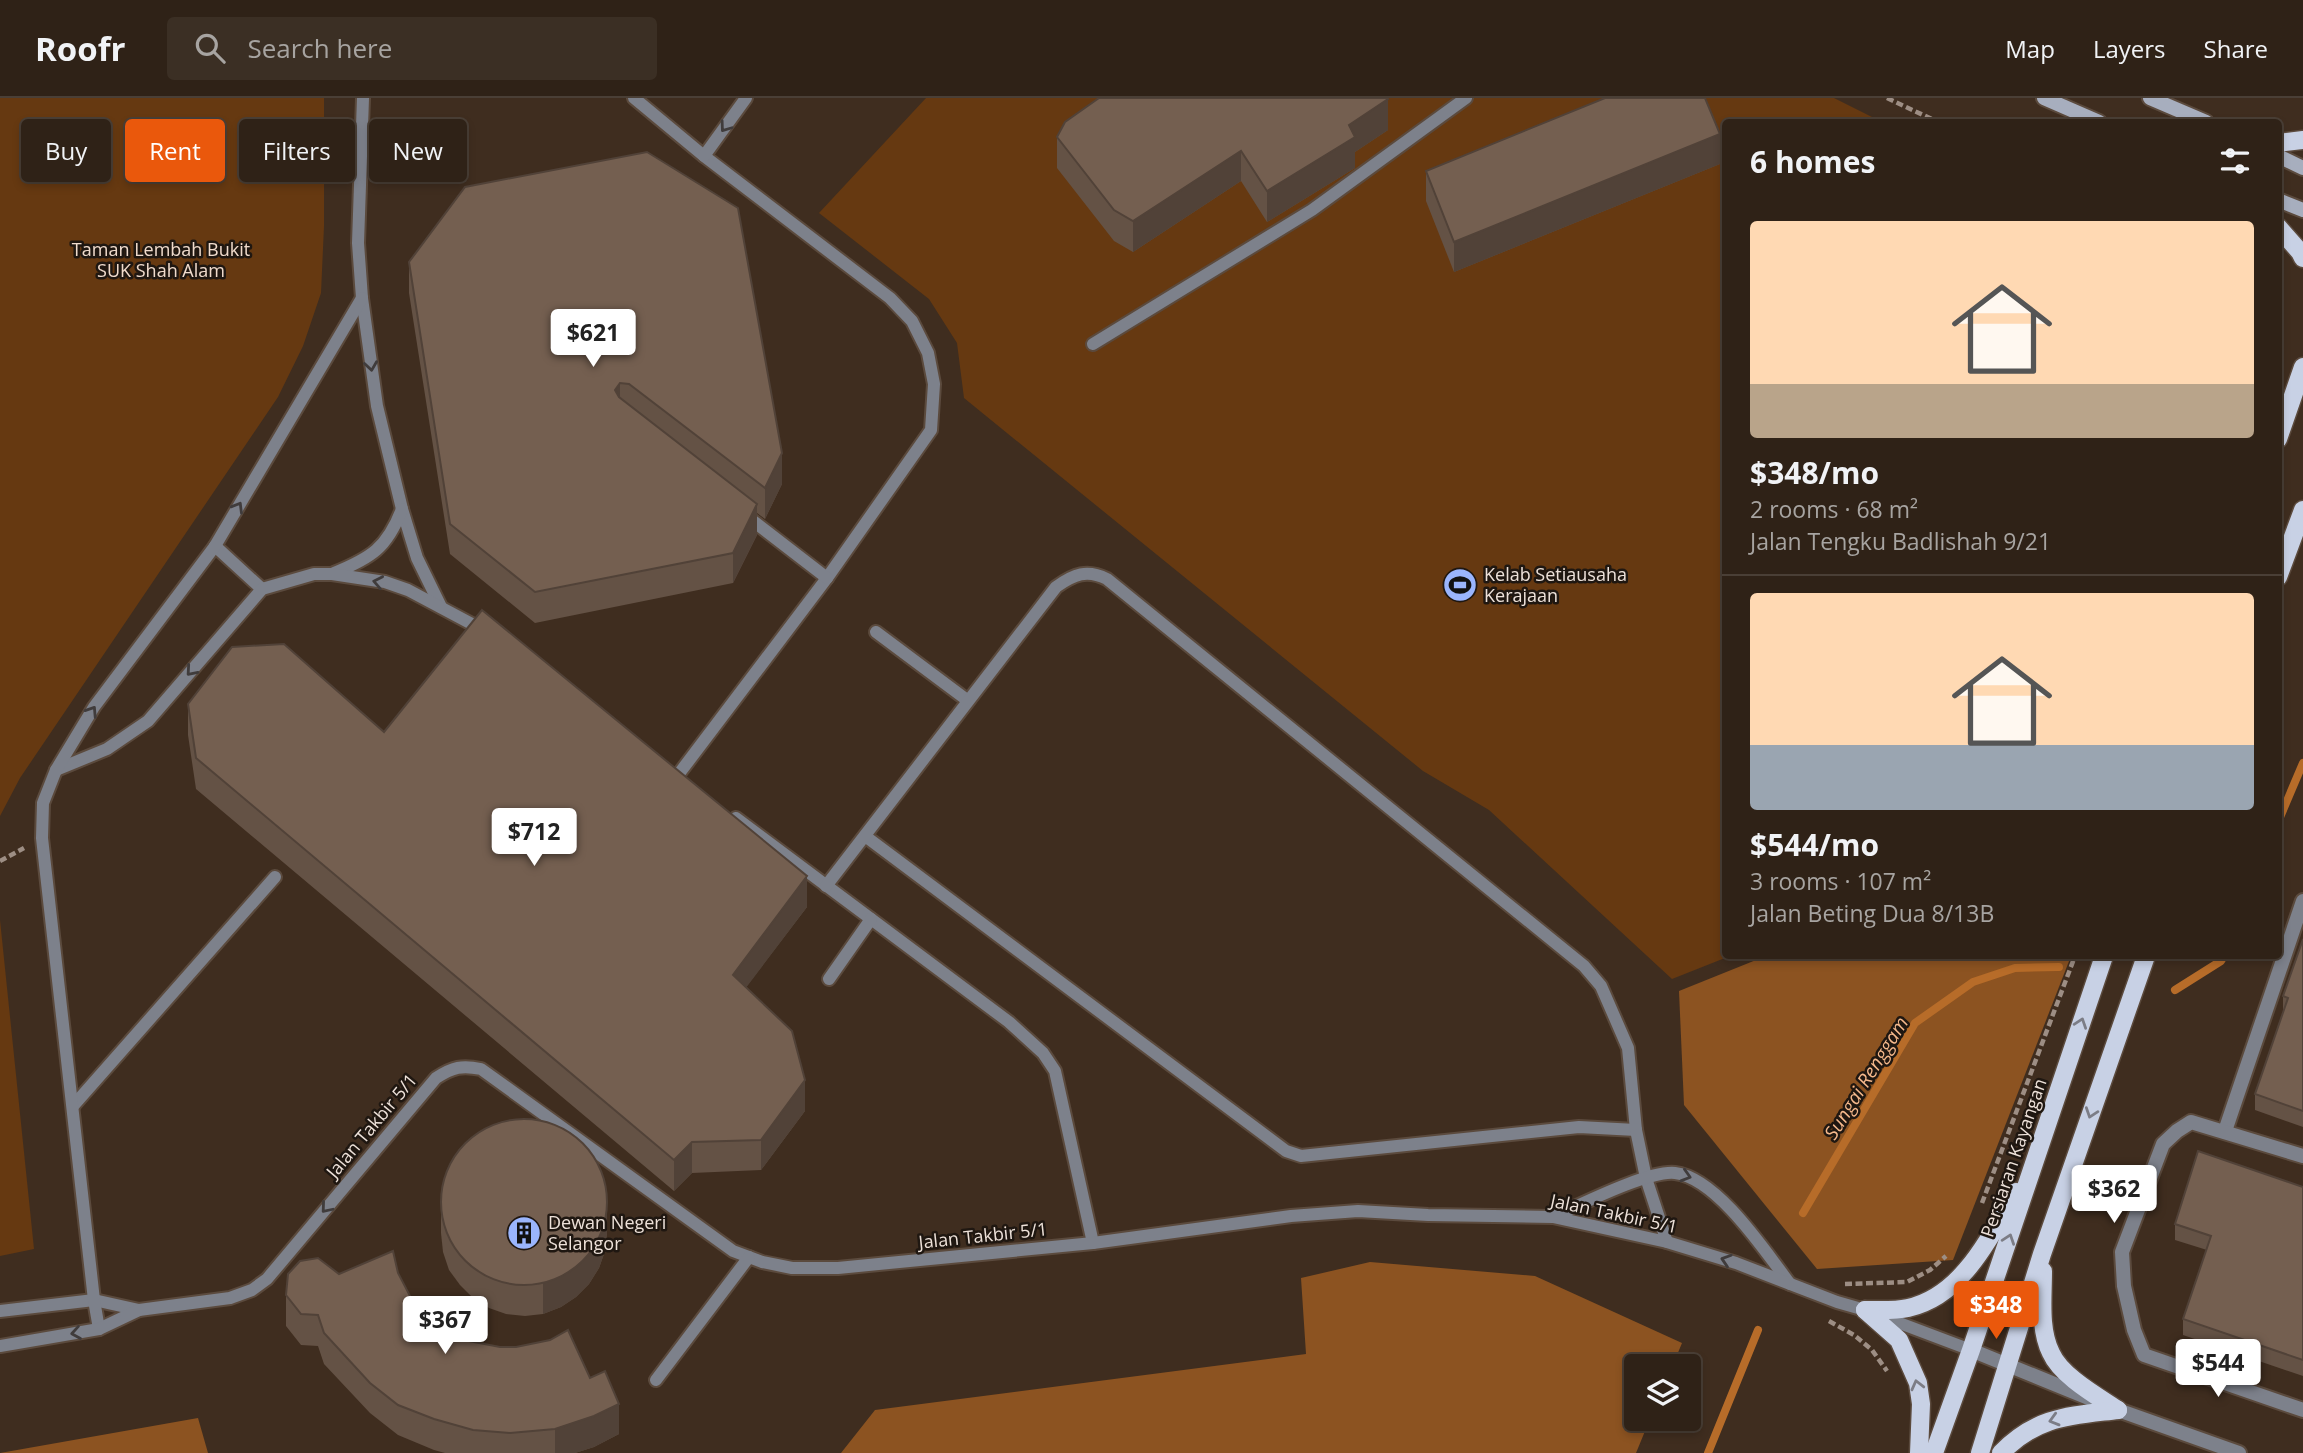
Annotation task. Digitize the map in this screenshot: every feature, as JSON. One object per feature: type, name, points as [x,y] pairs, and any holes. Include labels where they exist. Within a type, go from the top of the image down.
[{"type":"main road","points":[[2044,98],[2092,119]]},
{"type":"main road","points":[[2150,98],[2199,119]]},
{"type":"main road","points":[[2282,143],[2303,140]]},
{"type":"main road","points":[[2282,158],[2303,168]]},
{"type":"main road","points":[[2282,202],[2303,210]]},
{"type":"main road","points":[[2282,232],[2303,258]]},
{"type":"main road","points":[[2282,427],[2303,367]]},
{"type":"main road","points":[[2282,566],[2303,510]]},
{"type":"main road","name":"Persiaran Kayangan","points":[[1934,1453],[2103,959]]},
{"type":"main road","points":[[1980,1453],[2042,1254],[2145,959]]},
{"type":"main road","points":[[1865,1310],[1908,1308],[1938,1297],[1974,1260],[2037,1155]]},
{"type":"main road","points":[[2042,1254],[2043,1325],[2051,1355],[2073,1379],[2118,1410]]},
{"type":"main road","points":[[1865,1310],[1899,1340],[1919,1382],[1919,1453]]},
{"type":"main road","points":[[2001,1453],[2022,1433],[2054,1419],[2118,1410]]},
{"type":"street","points":[[2225,1131],[2303,901]]},
{"type":"street","points":[[2303,1156],[2191,1122],[2163,1143],[2122,1252],[2124,1286],[2134,1330],[2144,1355],[2303,1410]]},
{"type":"street","points":[[1971,1350],[2118,1410],[2239,1453]]},
{"type":"lane","points":[[363,98],[358,243],[362,298],[377,406],[417,558],[441,607]]},
{"type":"lane","points":[[634,98],[704,156],[890,298],[912,321],[928,353],[934,384],[931,430],[683,779],[667,767]]},
{"type":"lane","points":[[704,156],[746,98]]},
{"type":"lane","points":[[1093,344],[1312,210],[1461,99]]},
{"type":"lane","points":[[99,1329],[42,838],[43,803],[56,770],[94,707],[215,546],[362,298]]},
{"type":"lane","points":[[730,504],[827,578]]},
{"type":"lane","points":[[332,574],[375,553],[393,532],[402,509]]},
{"type":"lane","points":[[215,546],[262,589]]},
{"type":"lane","points":[[826,886],[1056,586],[1070,576],[1096,573],[1108,579],[1584,966],[1601,986],[1628,1048],[1636,1130],[1646,1178],[1667,1242]]},
{"type":"lane","points":[[56,770],[107,749],[148,721],[262,589],[314,574],[385,582],[408,590],[490,635]]},
{"type":"lane","points":[[876,632],[967,700]]},
{"type":"lane","points":[[720,807],[1009,1022],[1043,1053],[1055,1072],[1093,1243]]},
{"type":"lane","points":[[865,836],[1286,1151],[1301,1156],[1579,1127],[1636,1130]]},
{"type":"lane","points":[[73,1106],[275,877]]},
{"type":"lane","points":[[829,979],[871,919]]},
{"type":"lane","name":"Jalan Takbir 5/1","points":[[139,1310],[230,1298],[252,1290],[267,1279],[436,1078],[453,1067],[464,1065],[481,1069],[733,1251],[792,1268],[838,1268],[1093,1243],[1291,1216],[1358,1211],[1553,1217],[1667,1242],[1736,1262],[1971,1350]]},
{"type":"lane","points":[[1553,1217],[1646,1178],[1674,1173],[1699,1180],[1720,1198],[1790,1284]]},
{"type":"lane","points":[[656,1380],[749,1257]]},
{"type":"lane","points":[[0,1311],[94,1300],[139,1310]]},
{"type":"lane","points":[[0,1346],[99,1329],[139,1310]]},
{"type":"path","points":[[1887,98],[1932,119]]},
{"type":"path","points":[[0,861],[42,838]]},
{"type":"path","points":[[1977,1216],[2074,959]]},
{"type":"path","points":[[1895,1381],[1872,1350],[1854,1335],[1829,1321],[1845,1283],[1907,1282],[1930,1270],[1954,1249]]},
{"type":"green space","name":"Taman Lembah Bukit SUK Shah Alam","points":[[0,98],[324,98],[324,119],[239,119],[239,182],[324,182],[321,293],[303,346],[278,397],[20,778],[0,816]]},
{"type":"green space","name":"Kelab Setiausaha Kerajaan","points":[[926,98],[1834,98],[1876,119],[1722,119],[1722,959],[1672,979],[1489,810],[1423,771],[964,398],[957,343],[929,299],[819,213]]},
{"type":"green space","points":[[0,920],[34,1249],[0,1256]]},
{"type":"shaded area","points":[[1759,959],[2070,959],[1953,1260],[1817,1269],[1684,1105],[1679,991]]},
{"type":"shaded area","points":[[1370,1262],[1535,1276],[1682,1343],[1677,1354],[1624,1354],[1624,1431],[1645,1431],[1636,1453],[841,1453],[875,1410],[1306,1354],[1301,1278]]},
{"type":"shaded area","points":[[198,1418],[208,1453],[0,1453]]},
{"type":"building","points":[[1099,98],[1388,99],[1349,125],[1355,137],[1267,191],[1241,151],[1133,221],[1114,210],[1057,137],[1065,122]]},
{"type":"building","points":[[1605,98],[1705,98],[1720,134],[1454,242],[1426,171]]},
{"type":"building","points":[[647,152],[738,208],[782,453],[765,488],[629,384],[620,383],[615,390],[619,397],[757,504],[733,553],[535,592],[450,524],[409,262],[465,187]]},
{"type":"building","points":[[482,610],[807,876],[733,975],[792,1031],[805,1080],[761,1140],[692,1142],[674,1160],[196,758],[188,704],[232,647],[284,644],[384,732]]},
{"type":"building","points":[[2303,939],[2303,1111],[2255,1094],[2288,998],[2283,996]]},
{"type":"building","name":"Dewan Negeri Selangor","points":[[524,1119],[556,1125],[583,1143],[601,1170],[607,1202],[601,1234],[583,1261],[556,1279],[524,1285],[492,1279],[465,1261],[447,1234],[441,1202],[447,1170],[465,1143],[492,1125]]},
{"type":"building","points":[[2198,1151],[2303,1187],[2303,1360],[2183,1319],[2211,1236],[2175,1224]]},
{"type":"building","points":[[393,1251],[398,1273],[411,1298],[443,1328],[469,1341],[500,1347],[516,1347],[550,1340],[568,1330],[590,1378],[605,1371],[619,1404],[555,1429],[510,1433],[473,1430],[398,1405],[370,1383],[324,1333],[318,1315],[301,1314],[286,1295],[288,1274],[300,1261],[318,1258],[339,1274]]},
{"type":"waterway","name":"Sungai Renggam","points":[[2282,813],[2303,763]]},
{"type":"waterway","name":"Sungai Renggam","points":[[2175,990],[2222,959]]},
{"type":"waterway","name":"Sungai Renggam","points":[[1803,1213],[1915,1023],[1973,982],[2015,968],[2059,967]]},
{"type":"waterway","name":"Sungai Renggam","points":[[1708,1453],[1758,1330]]},
{"type":"place","name":"Kelab Setiausaha Kerajaan","points":[[1460,585]]},
{"type":"place","name":"Dewan Negeri Selangor","points":[[524,1233]]}]
